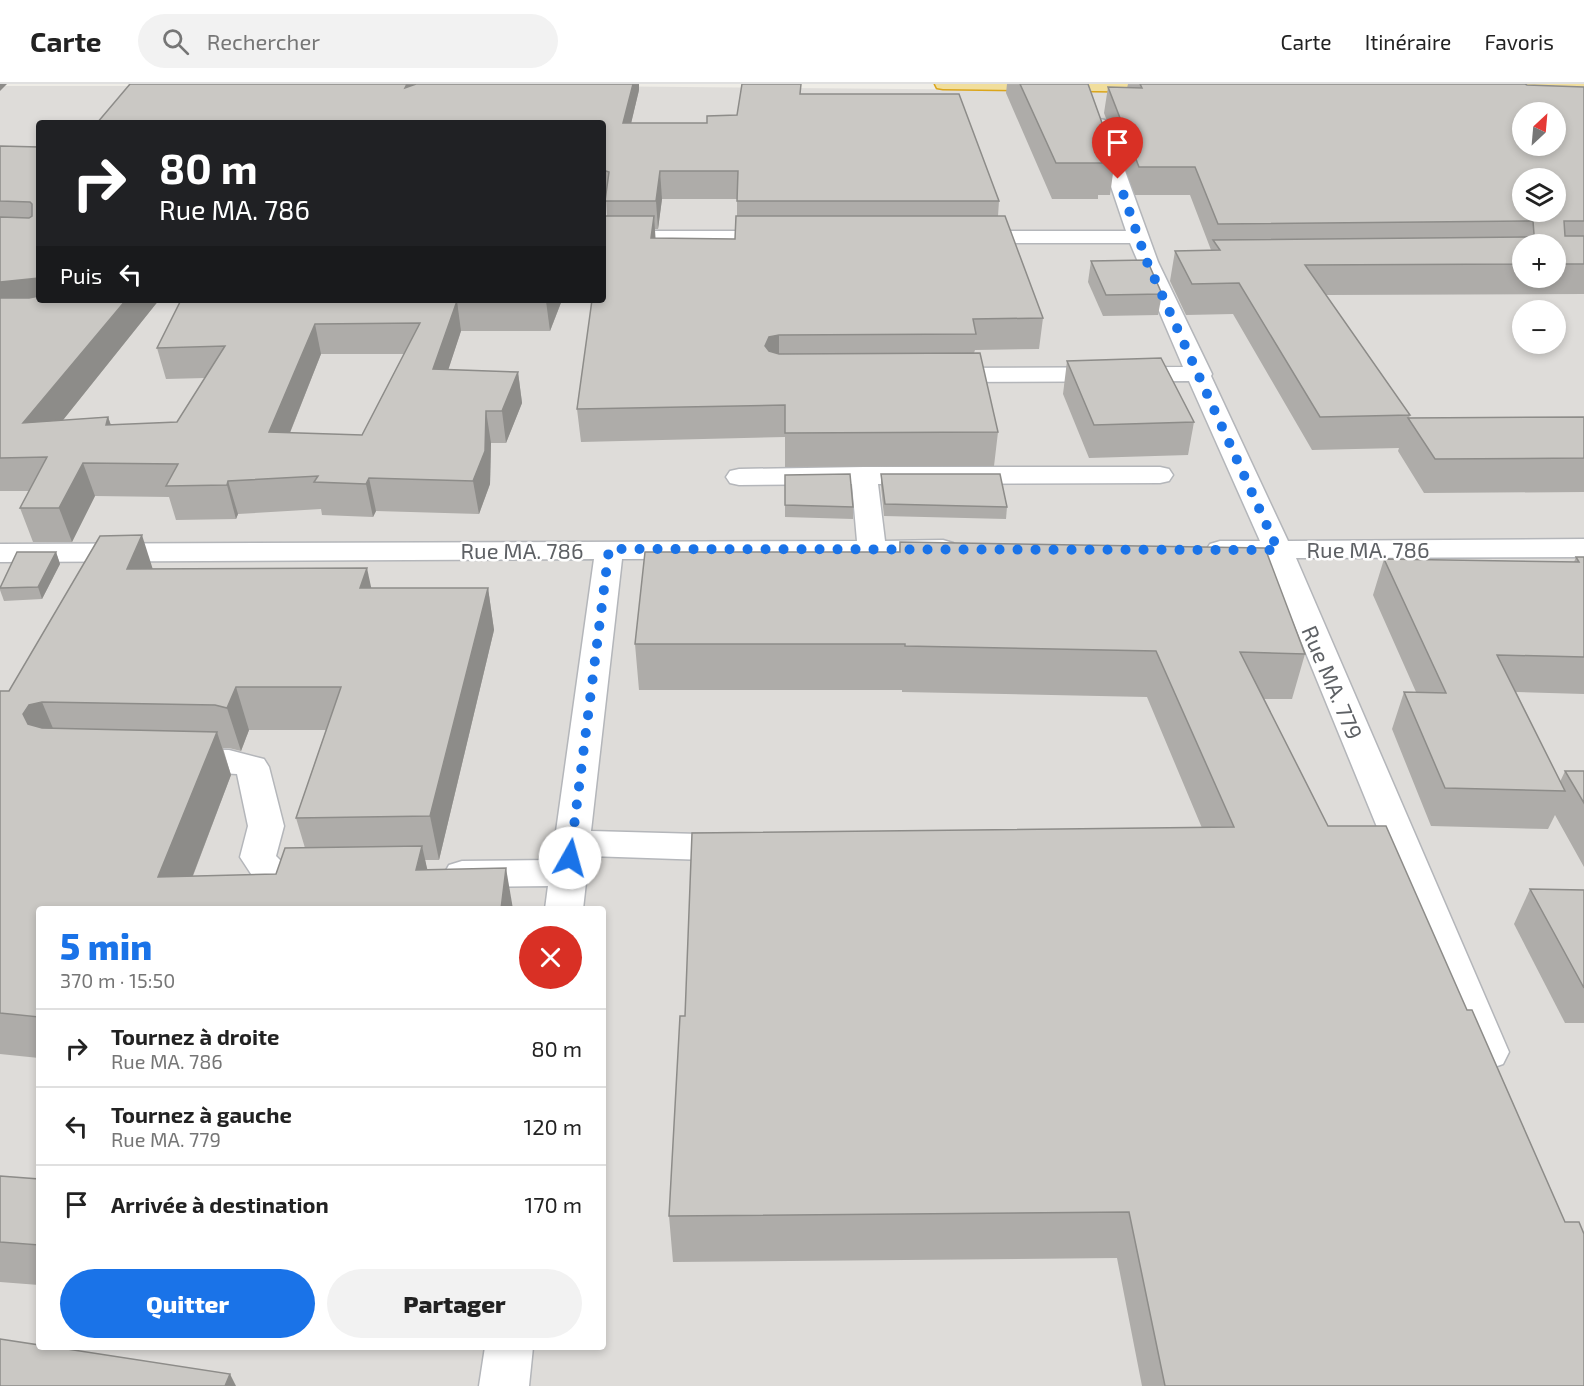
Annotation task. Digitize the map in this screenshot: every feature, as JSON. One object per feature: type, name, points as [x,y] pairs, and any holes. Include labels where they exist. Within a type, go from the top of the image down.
[{"type":"highway","points":[[944,84],[1187,87]]},
{"type":"highway","points":[[1490,86],[1584,86]]},
{"type":"street","name":"Rue MA. 779","points":[[1084,87],[1200,374],[1278,550],[1500,1079]]},
{"type":"street","points":[[606,237],[794,237]]},
{"type":"street","points":[[948,237],[1152,253]]},
{"type":"street","points":[[919,375],[1200,374]]},
{"type":"street","points":[[864,475],[872,549]]},
{"type":"street","points":[[739,477],[1160,475]]},
{"type":"street","name":"Rue MA. 786","points":[[1194,550],[1584,548]]},
{"type":"street","points":[[564,906],[609,549]]},
{"type":"street","name":"Rue MA. 786","points":[[0,553],[967,549]]},
{"type":"street","points":[[150,760],[229,761],[252,767],[266,826],[258,857],[268,871],[297,877],[356,876]]},
{"type":"street","points":[[427,875],[570,858],[762,849]]},
{"type":"street","points":[[504,1386],[509,1350]]},
{"type":"shaded area","points":[[0,86],[578,86],[1459,94],[1514,168],[1512,168],[1512,222],[1566,222],[1566,214],[1584,217],[1584,1386],[0,1386]]},
{"type":"building","points":[[130,84],[407,84],[405,88],[416,84],[633,84],[623,123],[707,123],[707,116],[737,115],[742,84],[801,84],[800,94],[959,94],[999,201],[737,201],[738,171],[660,171],[656,201],[606,201],[609,172],[606,171],[606,120],[100,120]]},
{"type":"building","points":[[1020,84],[1088,84],[1115,159],[1101,159],[1102,163],[1056,163]]},
{"type":"building","points":[[1140,84],[1525,84],[1584,87],[1584,221],[1566,221],[1566,168],[1512,168],[1512,221],[1218,224],[1195,167],[1139,167],[1108,87],[1142,88]]},
{"type":"building","points":[[0,146],[36,147],[36,278],[0,282],[0,217],[29,218],[32,216],[32,204],[30,202],[0,201]]},
{"type":"building","points":[[606,216],[654,216],[651,238],[735,239],[736,216],[1005,216],[1043,318],[973,319],[976,334],[779,335],[769,337],[765,346],[769,351],[779,354],[980,353],[998,432],[785,433],[785,405],[577,409],[592,303],[606,303]]},
{"type":"building","points":[[1533,222],[1564,222],[1565,234],[1534,234]]},
{"type":"building","points":[[1566,236],[1584,236],[1584,264],[1566,264]]},
{"type":"building","points":[[1512,237],[1512,264],[1305,265],[1410,415],[1320,417],[1239,283],[1192,284],[1175,251],[1220,250],[1213,240]]},
{"type":"building","points":[[1147,260],[1162,294],[1106,295],[1091,261]]},
{"type":"building","points":[[36,297],[36,303],[123,303],[23,423],[108,417],[106,425],[177,422],[225,346],[157,348],[180,303],[456,303],[433,369],[518,372],[502,411],[486,411],[485,451],[473,481],[369,478],[366,484],[314,482],[318,476],[228,481],[227,485],[166,486],[178,464],[83,463],[59,508],[20,508],[47,457],[0,458],[0,298]],"holes":[[[420,323],[362,435],[269,432],[315,324]]]},
{"type":"building","points":[[1161,358],[1194,422],[1094,425],[1067,361]]},
{"type":"building","points":[[1584,417],[1584,458],[1435,459],[1408,418]]},
{"type":"building","points":[[850,474],[853,507],[785,505],[785,475]]},
{"type":"building","points":[[881,474],[1000,474],[1007,507],[885,504]]},
{"type":"building","points":[[142,535],[127,569],[367,568],[360,588],[488,588],[430,816],[296,818],[341,687],[236,687],[227,708],[215,705],[42,702],[29,705],[23,714],[28,724],[42,728],[217,732],[158,877],[276,874],[285,848],[422,846],[416,870],[506,868],[501,906],[36,906],[36,1017],[0,1013],[0,691],[9,691],[100,536]]},
{"type":"building","points":[[900,542],[1265,548],[1305,654],[1240,652],[1328,826],[1386,826],[1467,1010],[1472,1010],[1565,1222],[1579,1222],[1584,1234],[1584,1386],[1165,1386],[1129,1212],[669,1216],[680,1016],[685,1016],[692,833],[1234,827],[1156,651],[905,646],[905,644],[635,644],[645,552],[900,552]]},
{"type":"building","points":[[17,552],[56,552],[38,587],[0,588]]},
{"type":"building","points":[[1576,557],[1584,557],[1584,657],[1497,655],[1565,791],[1445,788],[1404,692],[1446,693],[1384,559],[1579,562]]},
{"type":"building","points":[[1565,771],[1584,771],[1584,803]]},
{"type":"building","points":[[1530,889],[1584,890],[1584,988]]},
{"type":"building","points":[[0,1176],[36,1179],[36,1245],[0,1242]]},
{"type":"building","points":[[0,1339],[36,1345],[36,1350],[74,1350],[230,1374],[225,1386],[0,1386]]},
{"type":"route","points":[[570,858],[609,549],[1278,550],[1200,374],[1147,262],[1118,179]]}]
